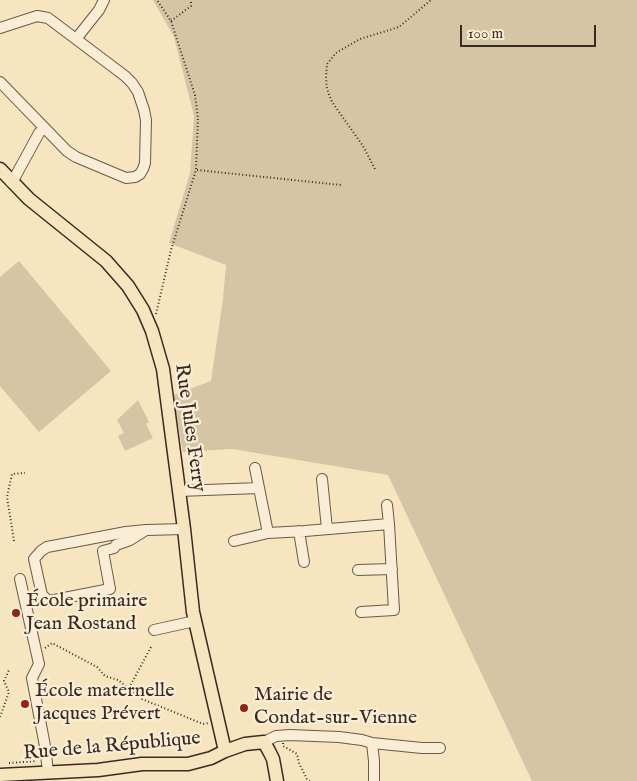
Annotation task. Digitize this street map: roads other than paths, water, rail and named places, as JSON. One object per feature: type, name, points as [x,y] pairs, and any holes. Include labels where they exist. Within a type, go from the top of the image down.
[{"type":"main road","name":"Rue Jules Ferry","points":[[0,169],[29,199],[106,261],[128,286],[143,310],[152,331],[163,368],[195,621],[225,751]]},
{"type":"main road","name":"Rue de la République","points":[[0,775],[45,771],[98,770],[142,764],[188,764],[212,758],[245,744],[264,742]]},
{"type":"main road","points":[[264,742],[273,760],[277,781]]},
{"type":"street","points":[[76,39],[99,10],[104,0]]},
{"type":"street","points":[[0,28],[28,18],[44,16],[132,83],[138,92],[146,120],[145,163],[140,174],[135,177],[121,177],[76,157],[67,151],[0,82]]},
{"type":"street","points":[[11,182],[39,133],[44,128]]},
{"type":"street","points":[[255,468],[268,533]]},
{"type":"street","points":[[322,479],[327,529]]},
{"type":"street","points":[[179,491],[259,488]]},
{"type":"street","points":[[361,612],[394,610],[387,505]]},
{"type":"street","points":[[234,540],[268,533],[389,524]]},
{"type":"street","points":[[146,530],[114,548],[103,551],[110,589],[49,601],[42,596],[34,559],[40,551],[47,547],[126,532],[146,530],[184,528]]},
{"type":"street","points":[[299,531],[304,562]]},
{"type":"street","points":[[358,570],[392,568]]},
{"type":"street","points":[[20,579],[39,664],[32,678],[45,746],[45,771]]},
{"type":"street","points":[[154,630],[195,621]]},
{"type":"street","points":[[264,742],[276,736],[290,735],[339,737],[372,743],[440,748]]},
{"type":"street","points":[[372,743],[374,781]]},
{"type":"place","name":"École primaire Jean Rostand","points":[[16,613]]},
{"type":"place","name":"École maternelle Jacques Prévert","points":[[25,704]]},
{"type":"place","name":"Mairie de Condat-sur-Vienne","points":[[244,708]]}]
